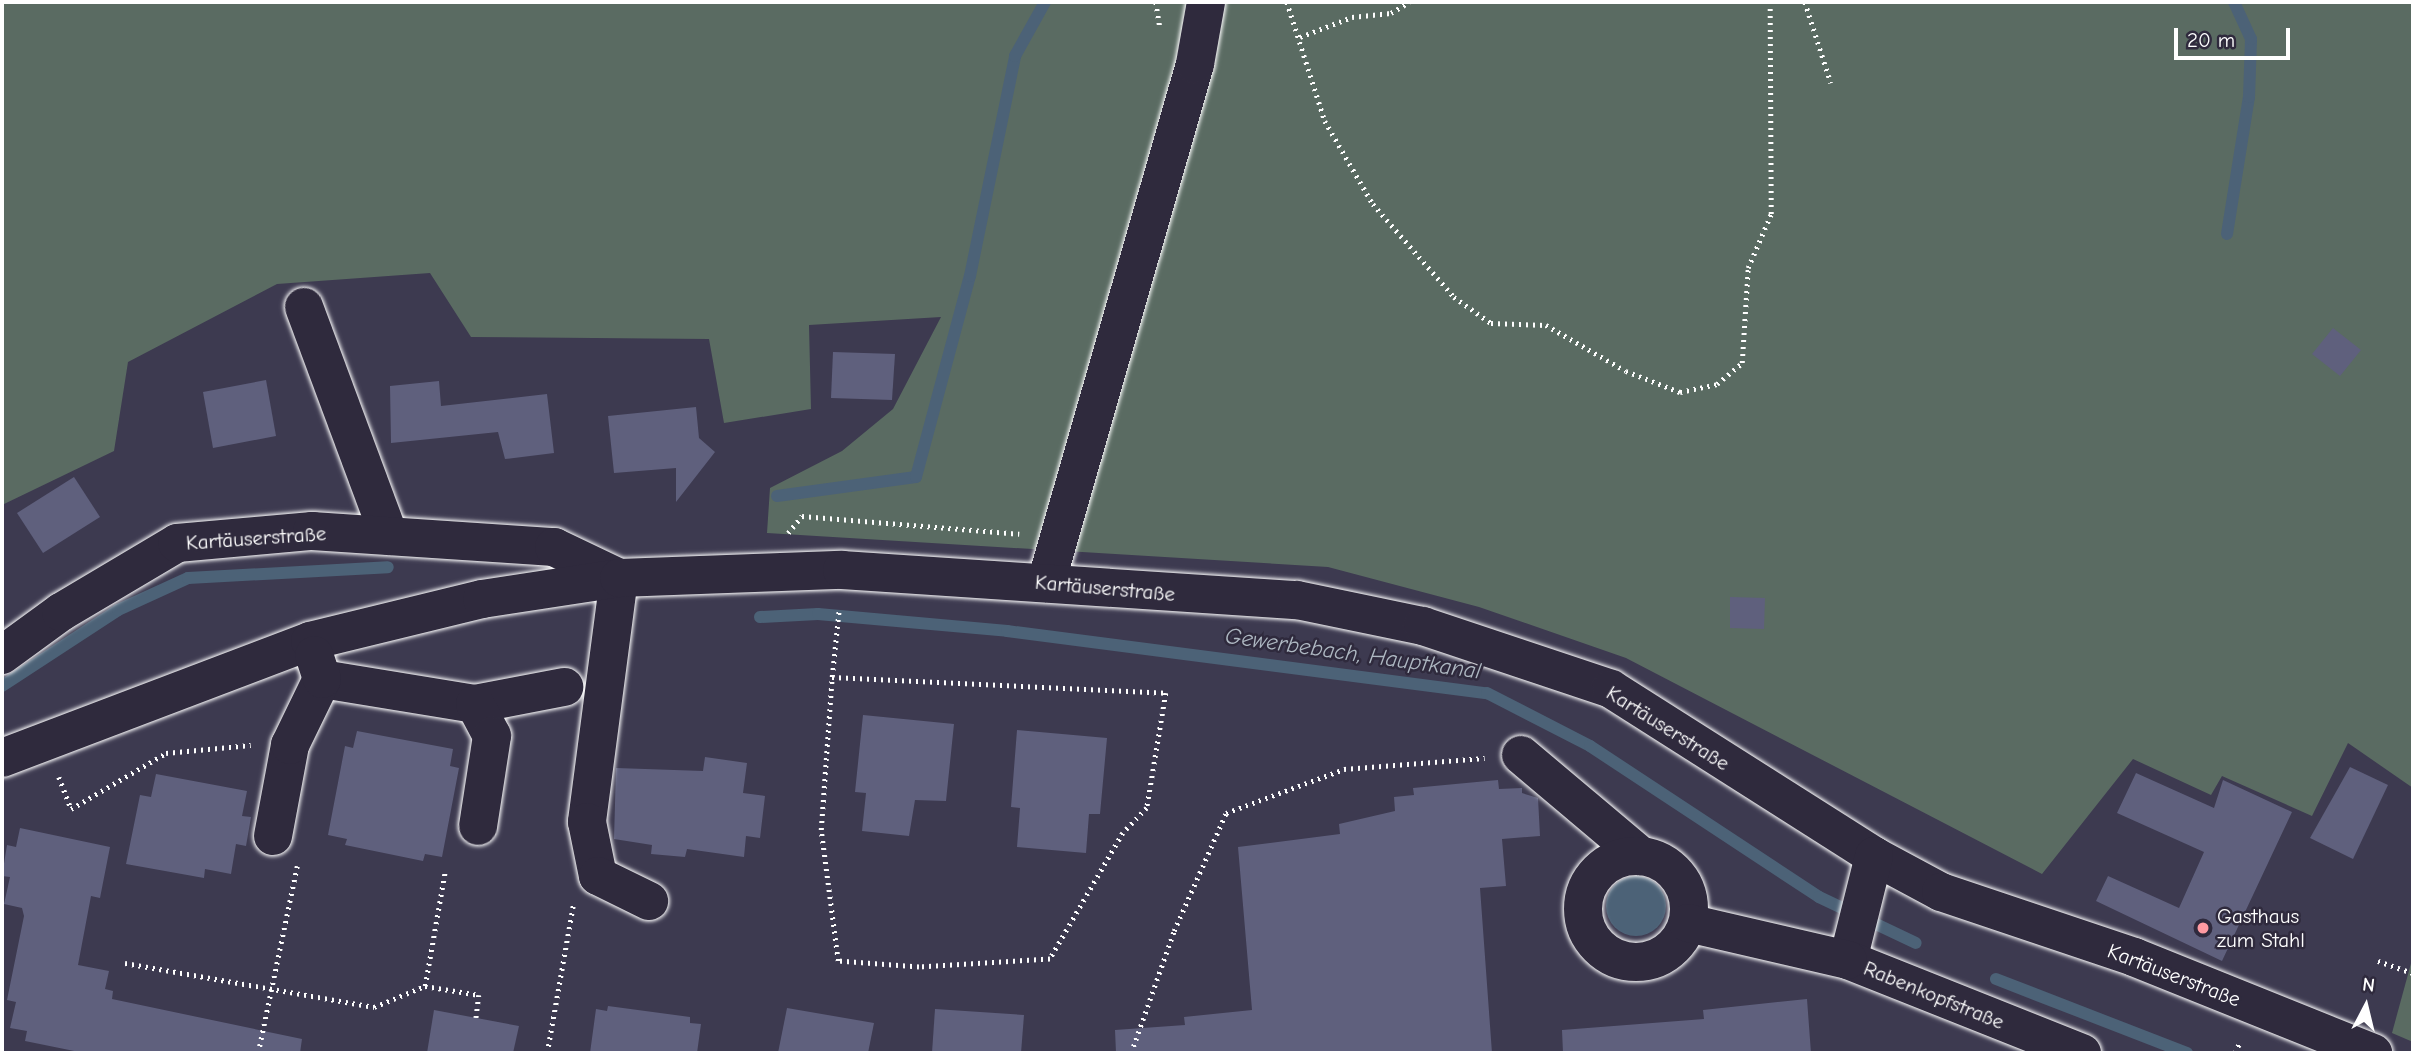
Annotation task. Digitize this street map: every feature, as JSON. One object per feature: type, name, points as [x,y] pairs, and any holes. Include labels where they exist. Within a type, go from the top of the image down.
[{"type":"street","points":[[1046,583],[1191,76],[1206,2]]},
{"type":"street","points":[[304,307],[389,536]]},
{"type":"street","name":"Kartäuserstraße","points":[[2,654],[61,612],[177,543],[312,531],[554,547],[619,578]]},
{"type":"street","name":"Kartäuserstraße","points":[[2,758],[44,739],[310,641],[482,599],[619,578],[842,570],[1297,600],[1423,626],[1611,689],[1869,867],[1995,913],[2134,957],[2373,1053]]},
{"type":"street","points":[[619,578],[587,822],[598,876],[649,901]]},
{"type":"street","points":[[273,836],[290,745],[321,679],[310,641]]},
{"type":"street","points":[[321,679],[475,704],[564,687]]},
{"type":"street","points":[[475,704],[492,736],[478,826]]},
{"type":"street","points":[[1521,755],[1641,856],[1658,860],[1684,886],[1688,923],[1676,944],[1645,962],[1615,958],[1588,934],[1583,903],[1588,885],[1606,865],[1641,856]]},
{"type":"street","points":[[1851,944],[1869,867]]},
{"type":"street","name":"Rabenkopfstraße","points":[[1688,923],[1851,944],[2082,1053]]},
{"type":"path","points":[[1287,2],[1325,121],[1366,192],[1454,298],[1491,323],[1546,325],[1626,371],[1679,392],[1717,384],[1742,363],[1748,268],[1771,214],[1770,2]]},
{"type":"path","points":[[1300,37],[1352,17],[1391,13],[1409,2]]},
{"type":"path","points":[[1805,2],[1831,83]]},
{"type":"path","points":[[754,572],[802,516],[1058,537]]},
{"type":"path","points":[[832,677],[1166,693],[1147,808],[1123,833],[1050,960],[919,967],[838,961],[821,830],[832,677],[839,608]]},
{"type":"path","points":[[44,739],[71,809],[166,753],[290,745]]},
{"type":"path","points":[[1131,1053],[1174,931],[1226,813],[1344,768],[1521,755]]},
{"type":"path","points":[[425,986],[445,871]]},
{"type":"path","points":[[547,1053],[575,890]]},
{"type":"path","points":[[2378,961],[2413,973]]},
{"type":"path","points":[[125,963],[374,1007],[425,986],[479,995],[476,1018]]},
{"type":"path","points":[[258,1053],[267,1003]]},
{"type":"green space","points":[[2,2],[2413,2],[2413,788],[2348,743],[2312,816],[2222,776],[2211,795],[2133,759],[2042,874],[1626,658],[1479,607],[1328,567],[767,533],[770,488],[842,451],[893,409],[941,317],[809,325],[811,409],[724,423],[709,339],[471,337],[430,273],[277,284],[128,362],[114,451],[2,505]]},
{"type":"green space","points":[[2413,956],[2413,1042],[2392,1033]]},
{"type":"water","points":[[1630,876],[1642,876],[1661,889],[1666,906],[1664,918],[1653,931],[1642,936],[1630,936],[1611,923],[1606,912],[1606,900],[1619,881]]},
{"type":"building","points":[[2333,328],[2361,350],[2340,376],[2312,354]]},
{"type":"building","points":[[833,352],[895,354],[892,400],[831,398]]},
{"type":"building","points":[[266,380],[276,436],[213,448],[203,392]]},
{"type":"building","points":[[439,381],[441,406],[547,394],[554,453],[505,459],[498,432],[391,443],[390,386]]},
{"type":"building","points":[[696,407],[699,438],[715,452],[676,502],[676,468],[614,473],[608,416]]},
{"type":"building","points":[[74,477],[100,517],[43,553],[17,513]]},
{"type":"building","points":[[1730,597],[1765,598],[1764,629],[1730,628]]},
{"type":"building","points":[[863,715],[954,724],[946,801],[915,800],[909,836],[862,831],[866,793],[855,792]]},
{"type":"building","points":[[1017,730],[1107,738],[1100,814],[1089,814],[1086,853],[1017,847],[1020,808],[1011,807]]},
{"type":"building","points":[[357,731],[453,749],[450,766],[459,768],[442,857],[425,854],[423,861],[345,845],[347,839],[328,835],[345,746],[353,748]]},
{"type":"building","points":[[705,757],[747,763],[743,793],[765,796],[760,838],[746,836],[744,857],[687,849],[685,857],[651,854],[652,845],[614,839],[616,768],[703,771]]},
{"type":"building","points":[[2350,767],[2388,785],[2353,859],[2310,838]]},
{"type":"building","points":[[2136,773],[2214,808],[2223,780],[2292,812],[2222,961],[2096,901],[2108,876],[2179,908],[2204,852],[2117,813]]},
{"type":"building","points":[[156,774],[247,791],[242,816],[251,817],[246,846],[236,844],[231,874],[205,869],[204,878],[126,864],[140,795],[151,797]]},
{"type":"building","points":[[1498,780],[1499,789],[1522,788],[1522,793],[1538,798],[1540,836],[1502,839],[1506,886],[1480,888],[1492,1053],[1116,1053],[1115,1030],[1185,1025],[1184,1017],[1252,1010],[1238,847],[1340,834],[1339,824],[1395,811],[1394,797],[1414,795],[1413,788]]},
{"type":"building","points":[[20,828],[110,847],[100,898],[91,896],[78,965],[109,971],[105,989],[113,991],[112,999],[302,1039],[300,1053],[84,1053],[25,1041],[27,1031],[10,1028],[16,1002],[7,1000],[24,916],[22,908],[4,904],[10,877],[2,876],[7,845],[16,847]]},
{"type":"building","points":[[1807,999],[1811,1053],[1563,1053],[1562,1030],[1704,1019],[1703,1010]]},
{"type":"building","points":[[608,1006],[690,1017],[690,1023],[701,1024],[697,1053],[590,1053],[596,1009],[607,1011]]},
{"type":"building","points":[[787,1008],[874,1023],[868,1053],[778,1053]]},
{"type":"building","points":[[935,1009],[1024,1015],[1021,1053],[932,1053]]},
{"type":"building","points":[[434,1010],[519,1026],[513,1053],[427,1053]]},
{"type":"waterway","points":[[777,496],[916,477],[970,276],[1015,56],[1045,2]]},
{"type":"waterway","points":[[2227,234],[2249,97],[2251,39],[2234,2]]},
{"type":"waterway","name":"Gewerbebach, Hauptkanal","points":[[2,686],[118,610],[188,578],[388,567]]},
{"type":"waterway","name":"Gewerbebach, Hauptkanal","points":[[760,617],[818,614],[1007,631],[1487,693],[1590,746],[1819,897],[1916,943]]},
{"type":"waterway","name":"Gewerbebach, Hauptkanal","points":[[1996,979],[2187,1053]]},
{"type":"place","name":"Gasthaus zum Stahl","points":[[2203,928]]}]
